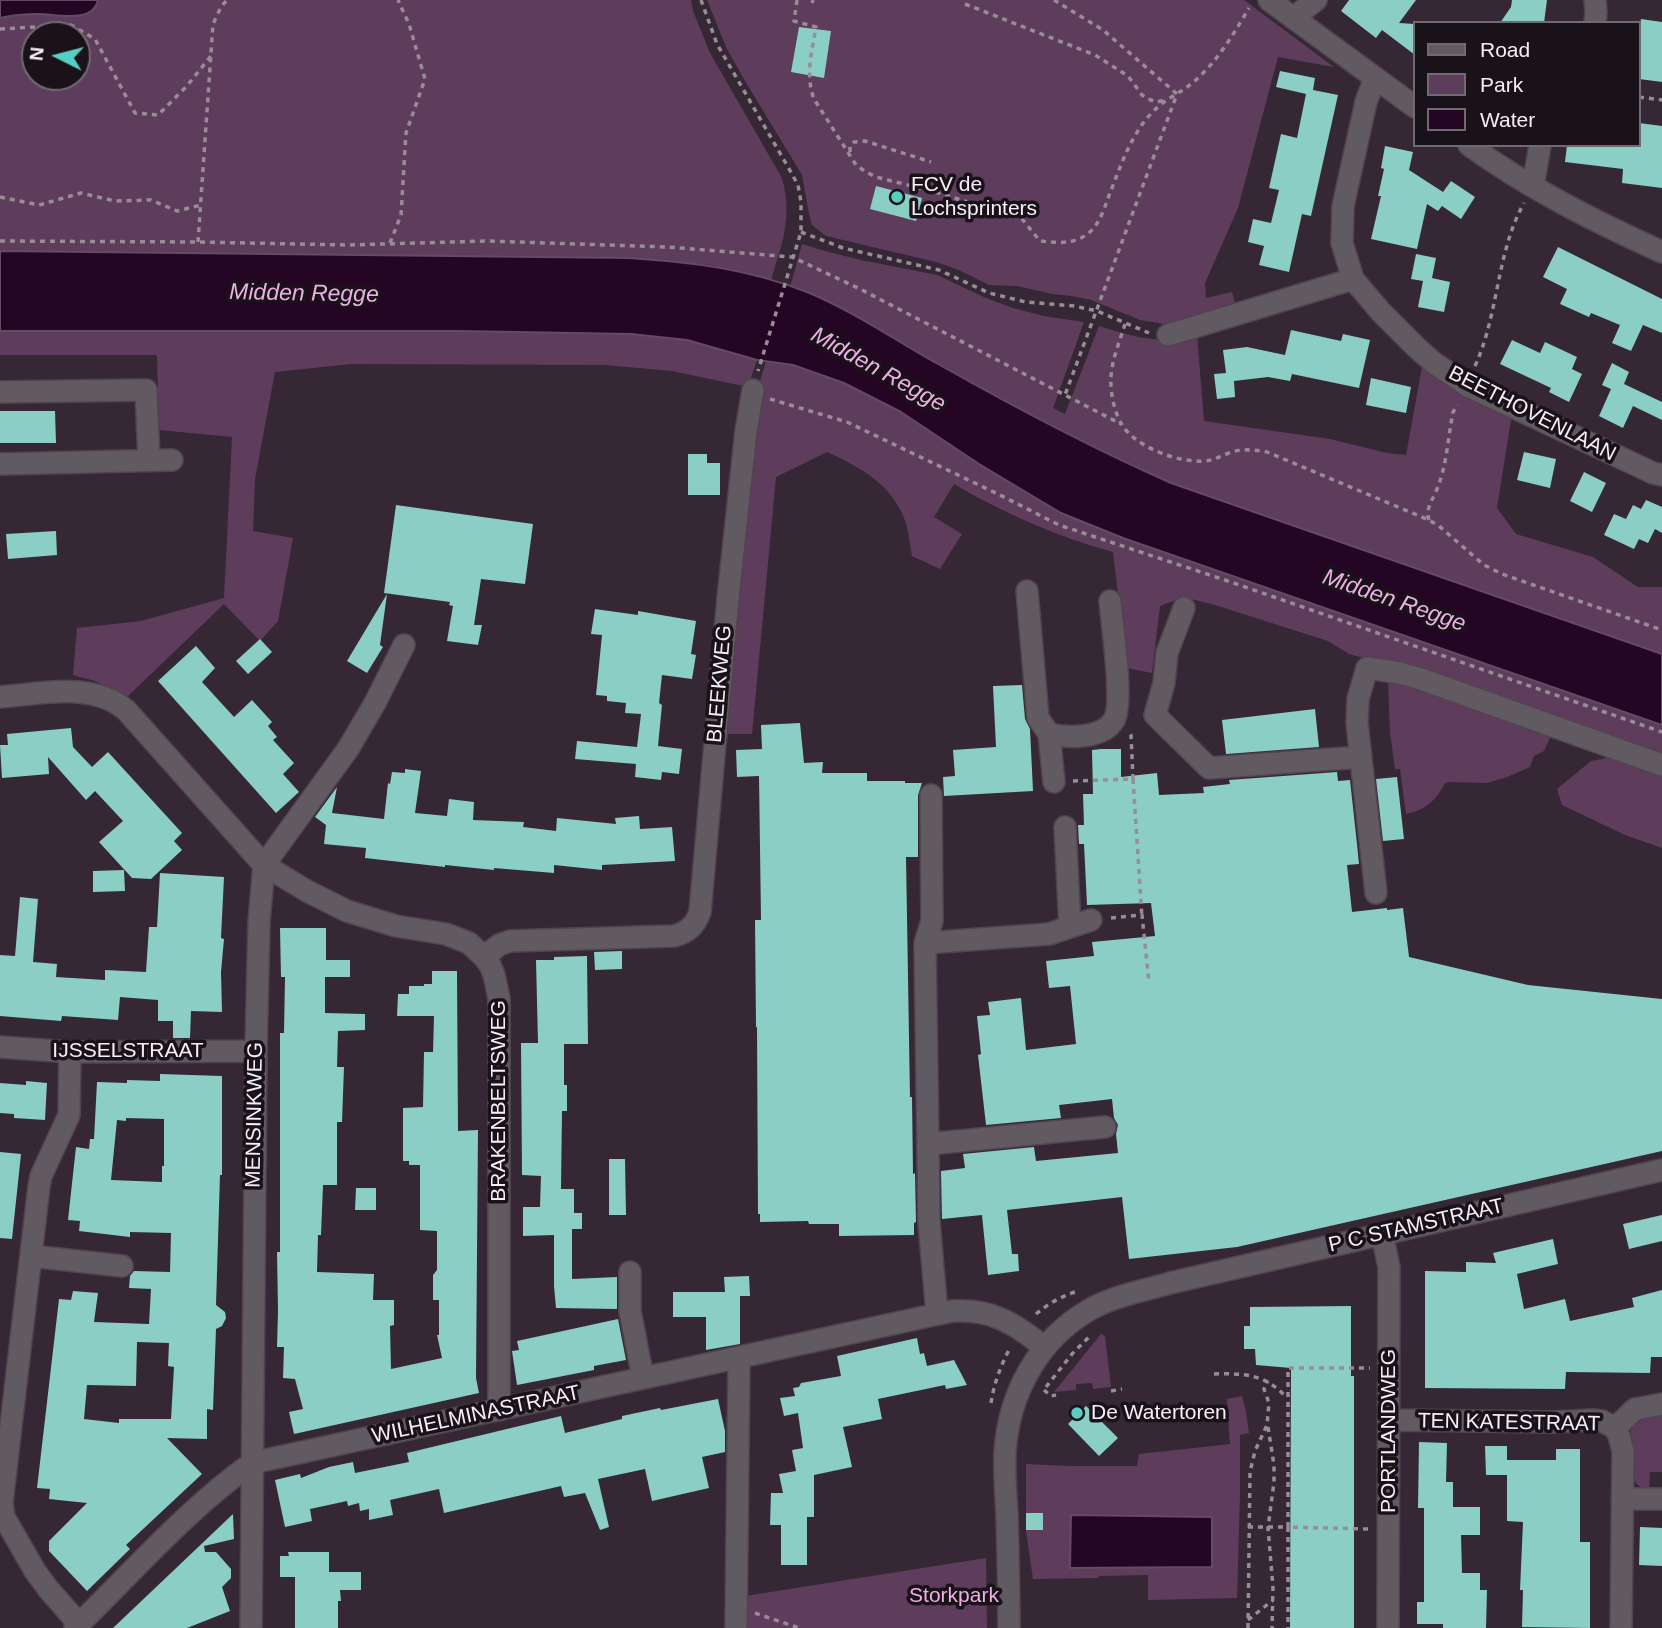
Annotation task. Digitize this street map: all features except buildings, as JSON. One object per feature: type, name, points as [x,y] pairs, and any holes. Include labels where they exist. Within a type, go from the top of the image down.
[{"type":"street","points":[[1269,0],[1414,106]]},
{"type":"street","points":[[1293,18],[1316,0]]},
{"type":"street","points":[[1595,0],[1595,21]]},
{"type":"street","name":"BEETHOVENLAAN","points":[[1375,79],[1366,102],[1343,206],[1342,243],[1353,279],[1417,348],[1468,386],[1662,475]]},
{"type":"street","points":[[1472,147],[1533,186],[1626,236],[1662,252]]},
{"type":"street","points":[[1533,186],[1541,147]]},
{"type":"street","points":[[1168,335],[1353,279]]},
{"type":"street","points":[[0,393],[146,390],[149,460]]},
{"type":"street","name":"BLEEKWEG","points":[[484,957],[499,945],[510,941],[674,936],[691,929],[696,922],[700,912],[728,598],[752,393]]},
{"type":"street","points":[[0,464],[172,460]]},
{"type":"street","points":[[1027,592],[1035,698],[1038,718],[1049,734],[1054,782]]},
{"type":"street","points":[[1049,734],[1063,737],[1086,736],[1104,730],[1113,722],[1118,711],[1118,684],[1110,601]]},
{"type":"street","points":[[1184,608],[1167,653],[1164,682],[1155,715],[1209,768],[1361,757]]},
{"type":"street","points":[[264,865],[348,749],[404,645]]},
{"type":"street","points":[[1376,893],[1357,723],[1358,699],[1367,668],[1418,677],[1662,765]]},
{"type":"street","points":[[0,697],[72,691],[87,692],[117,702],[264,865],[347,911],[396,926],[446,934],[469,943],[484,957]]},
{"type":"street","points":[[931,795],[932,921],[925,943],[929,1222],[937,1314]]},
{"type":"street","points":[[1065,827],[1070,927]]},
{"type":"street","name":"MENSINKWEG","points":[[251,1628],[256,1051],[259,922],[264,865]]},
{"type":"street","points":[[925,943],[1049,934],[1091,920]]},
{"type":"street","name":"BRAKENBELTSWEG","points":[[484,957],[495,975],[499,998],[499,1410]]},
{"type":"street","name":"IJSSELSTRAAT","points":[[0,1047],[70,1052],[256,1051]]},
{"type":"street","points":[[70,1052],[69,1115],[40,1181],[31,1256],[9,1372],[2,1503],[4,1517],[35,1571],[77,1626]]},
{"type":"street","points":[[928,1144],[1105,1127]]},
{"type":"street","name":"P C STAMSTRAAT","points":[[1009,1628],[1005,1452],[1012,1412],[1016,1397],[1035,1360],[1044,1347],[1072,1322],[1103,1303],[1170,1283],[1662,1170]]},
{"type":"street","name":"PORTLANDWEG","points":[[1382,1234],[1389,1267],[1388,1628]]},
{"type":"street","points":[[31,1256],[122,1266]]},
{"type":"street","points":[[631,1272],[629,1311],[643,1378]]},
{"type":"street","name":"WILHELMINASTRAAT","points":[[77,1626],[202,1502],[252,1463],[953,1311],[983,1312],[1002,1318],[1044,1347]]},
{"type":"street","points":[[736,1628],[739,1358]]},
{"type":"street","name":"TEN KATESTRAAT","points":[[1389,1420],[1593,1420],[1615,1428],[1634,1409],[1662,1405]]},
{"type":"street","points":[[1615,1428],[1623,1451],[1621,1628]]},
{"type":"street","points":[[1622,1499],[1662,1499]]},
{"type":"path","points":[[198,242],[213,24],[227,0]]},
{"type":"path","points":[[389,244],[401,215],[406,133],[425,79],[409,24],[398,0]]},
{"type":"path","points":[[701,0],[717,44],[788,166],[801,202],[801,232],[752,393],[847,422],[1059,525],[1662,732]]},
{"type":"path","points":[[797,0],[794,22],[816,27],[808,76],[809,87],[825,119],[856,165],[876,177],[1022,219],[1040,242],[1062,244],[1083,237],[1098,222],[1127,151],[1148,116],[1192,84],[1212,64],[1254,0]]},
{"type":"path","points":[[1054,0],[1103,30],[1177,94]]},
{"type":"path","points":[[965,4],[1095,55],[1128,76],[1148,99],[1157,102],[1167,100]]},
{"type":"path","points":[[0,29],[71,25],[95,39],[135,113],[158,115],[186,87],[211,56]]},
{"type":"path","points":[[1065,395],[1177,94]]},
{"type":"path","points":[[1641,97],[1662,100]]},
{"type":"path","points":[[850,154],[853,142],[865,141],[931,162]]},
{"type":"path","points":[[1429,520],[1427,513],[1438,489],[1445,463],[1453,412],[1481,355],[1511,231],[1533,186]]},
{"type":"path","points":[[0,197],[39,205],[81,193],[115,201],[151,200],[177,211],[201,205]]},
{"type":"path","points":[[801,232],[843,248],[939,270],[989,293],[1026,302],[1097,311],[1125,324],[1112,367],[1111,380],[1114,405],[1121,424]]},
{"type":"path","points":[[0,241],[348,245],[488,241],[668,247],[792,259],[860,289],[1121,424],[1151,449],[1177,459],[1204,461],[1217,459],[1230,452],[1267,452],[1429,520],[1484,565],[1502,575],[1662,629]]},
{"type":"path","points":[[1415,514],[1422,514],[1428,509]]},
{"type":"path","points":[[1118,711],[1131,734],[1142,918],[1149,984]]},
{"type":"path","points":[[1054,782],[1133,779]]},
{"type":"path","points":[[1091,920],[1142,915],[1142,918]]},
{"type":"path","points":[[1039,1397],[1072,1354],[1090,1336]]},
{"type":"path","points":[[1288,1628],[1288,1368],[1390,1368]]},
{"type":"path","points":[[1214,1374],[1259,1377],[1279,1389],[1288,1399]]},
{"type":"path","points":[[1268,1381],[1264,1389],[1269,1403],[1267,1425],[1274,1465],[1268,1528],[1273,1600],[1272,1628]]},
{"type":"path","points":[[1111,1391],[1122,1389]]},
{"type":"path","points":[[1044,1390],[1051,1396],[1056,1395]]},
{"type":"path","points":[[1248,1628],[1248,1527],[1252,1460],[1267,1425]]},
{"type":"path","points":[[1248,1527],[1372,1530]]},
{"type":"path","points":[[1248,1620],[1273,1600]]},
{"type":"path","points":[[737,1606],[799,1628]]},
{"type":"green space","points":[[98,0],[691,0],[710,53],[782,178],[786,218],[771,281],[711,265],[629,258],[0,251],[0,18],[37,13],[72,16],[86,14]]},
{"type":"green space","points":[[707,0],[1244,0],[1334,67],[1278,57],[1238,208],[1205,283],[1206,298],[1232,292],[1236,307],[1170,325],[1140,320],[1091,300],[1017,286],[989,285],[936,262],[826,236],[812,225],[802,175],[726,47]]},
{"type":"green space","points":[[802,244],[861,260],[937,275],[1013,308],[1084,322],[1053,408],[1065,414],[1099,326],[1147,338],[1171,339],[1197,335],[1204,421],[1330,439],[1406,455],[1422,367],[1462,392],[1512,413],[1497,508],[1516,534],[1593,557],[1638,587],[1662,587],[1662,654],[1171,483],[1127,464],[996,397],[864,320],[807,292],[790,287]]},
{"type":"green space","points":[[0,331],[459,331],[631,334],[687,340],[757,360],[748,387],[672,371],[605,365],[351,364],[275,372],[255,479],[253,531],[293,538],[278,621],[260,641],[224,604],[127,697],[95,681],[73,675],[77,628],[141,621],[224,598],[232,437],[159,430],[157,355],[0,355]]},
{"type":"green space","points":[[766,362],[793,365],[844,383],[901,412],[979,464],[1061,513],[1123,538],[1662,725],[1662,756],[1349,654],[1328,641],[1183,597],[1160,606],[1152,673],[1127,668],[1113,552],[1031,523],[954,484],[934,517],[962,534],[940,569],[912,556],[906,523],[885,488],[864,471],[827,452],[776,477],[752,734],[724,734],[757,390]]},
{"type":"green space","points":[[1388,680],[1402,680],[1552,733],[1544,751],[1534,756],[1530,767],[1487,783],[1445,783],[1429,804],[1406,814],[1400,769],[1395,769],[1390,733]]},
{"type":"green space","points":[[1617,756],[1662,772],[1662,848],[1625,835],[1562,805],[1557,789],[1591,761]]},
{"type":"green space","points":[[1101,1334],[1105,1336],[1111,1387],[1093,1389],[1092,1383],[1076,1384],[1076,1390],[1054,1392]]},
{"type":"green space","points":[[1242,1396],[1249,1433],[1240,1435],[1237,1598],[1148,1600],[1148,1575],[1033,1579],[1026,1531],[1026,1464],[1137,1466],[1139,1454],[1230,1444],[1227,1399]],"holes":[[[1071,1515],[1212,1517],[1212,1567]]]},
{"type":"green space","points":[[1662,1409],[1662,1472],[1650,1472],[1649,1490],[1638,1485],[1632,1476],[1632,1425],[1633,1419]]},
{"type":"green space","name":"Storkpark","points":[[986,1558],[987,1628],[744,1628],[745,1596]]},
{"type":"water","points":[[0,0],[98,0],[95,7],[82,15],[29,14],[0,18]]},
{"type":"water","name":"Midden Regge","points":[[0,251],[629,258],[697,264],[785,284],[841,308],[1024,411],[1171,483],[1662,654],[1662,725],[1123,538],[1061,513],[979,464],[901,412],[844,383],[793,365],[757,360],[687,340],[631,334],[459,331],[0,331]]},
{"type":"water","points":[[1071,1515],[1212,1517],[1212,1567],[1070,1568]]},
{"type":"place","name":"FCV de Lochsprinters","points":[[897,197]]},
{"type":"place","name":"De Watertoren","points":[[1077,1413]]}]
